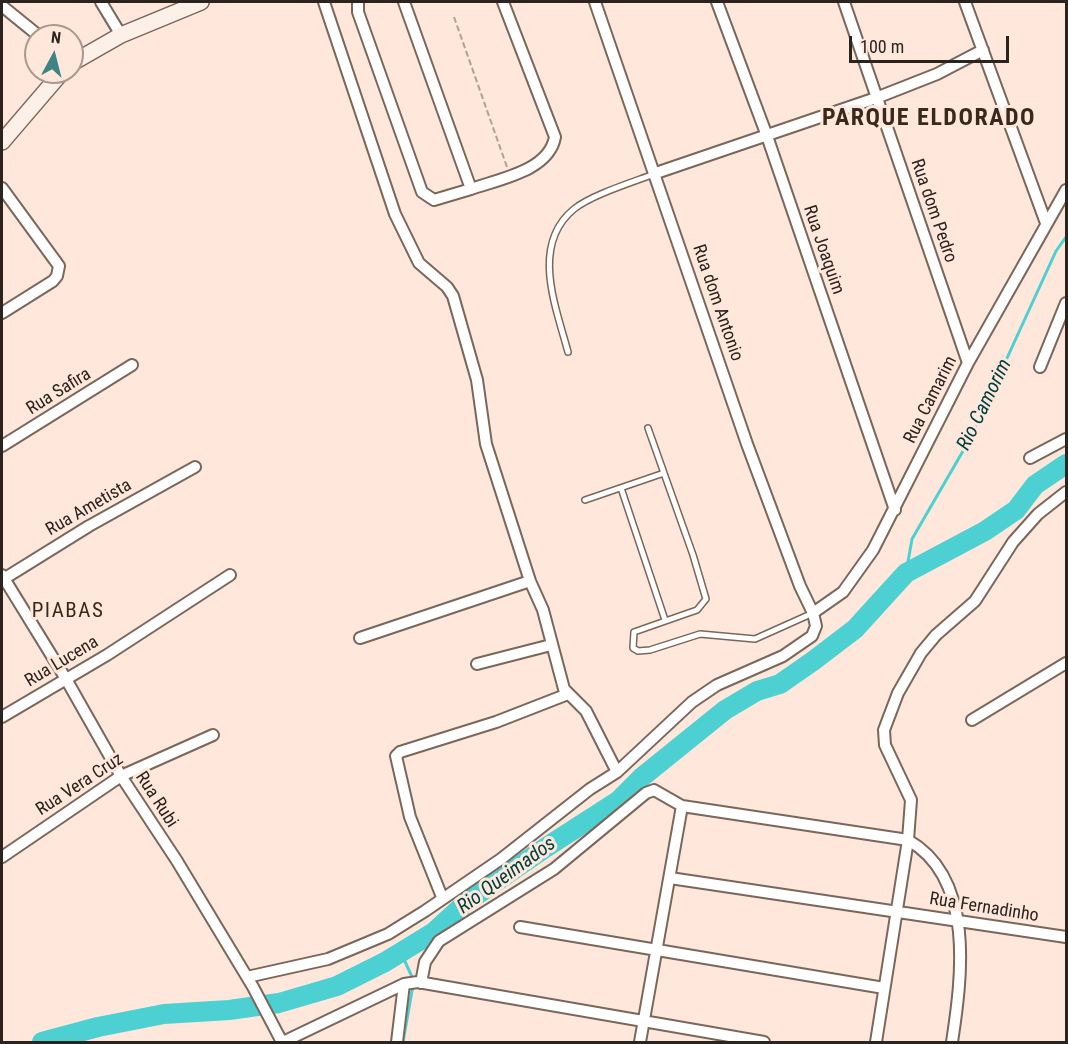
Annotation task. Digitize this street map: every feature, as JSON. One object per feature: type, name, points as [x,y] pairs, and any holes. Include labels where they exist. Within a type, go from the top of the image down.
[{"type":"street","points":[[101,2],[121,35]]},
{"type":"street","points":[[84,56],[121,35],[201,2]]},
{"type":"street","points":[[324,2],[395,214],[408,235],[418,263],[447,286],[453,296],[477,380],[486,444],[530,581],[543,610],[551,645],[568,694],[586,711],[617,772]]},
{"type":"street","points":[[358,2],[358,12],[422,192],[434,200],[510,175],[548,156],[553,148],[555,137],[503,2]]},
{"type":"street","points":[[404,2],[471,189]]},
{"type":"street","name":"Rua dom Antonio","points":[[595,2],[656,173],[747,444],[800,586],[813,613]]},
{"type":"street","name":"Rua Joaquim","points":[[717,2],[767,136],[895,510]]},
{"type":"street","name":"Rua dom Pedro","points":[[844,2],[968,363]]},
{"type":"street","points":[[965,2],[1046,223]]},
{"type":"street","points":[[2,6],[24,24]]},
{"type":"street","points":[[656,173],[876,98],[936,74],[983,50]]},
{"type":"street","points":[[2,142],[52,84]]},
{"type":"street","points":[[2,189],[58,266],[57,276],[53,281],[2,313]]},
{"type":"street","name":"Rua Camarim","points":[[813,613],[833,602],[850,584],[873,550],[968,363],[1066,190]]},
{"type":"street","points":[[1040,367],[1066,303]]},
{"type":"street","name":"Rua Safira","points":[[2,446],[132,365]]},
{"type":"street","points":[[1030,458],[1066,440]]},
{"type":"street","name":"Rua Ametista","points":[[2,578],[195,467]]},
{"type":"street","points":[[876,1042],[908,840],[911,800],[883,738],[890,712],[921,653],[936,635],[975,601],[1013,542],[1038,514],[1066,492]]},
{"type":"street","name":"Rua Lucena","points":[[2,717],[230,575]]},
{"type":"street","name":"Rua Rubi","points":[[2,578],[66,679],[121,776],[177,861],[253,987],[282,1042]]},
{"type":"street","points":[[360,638],[530,581]]},
{"type":"street","points":[[247,977],[307,966],[348,952],[388,934],[501,859],[590,789],[617,772],[692,702],[717,685],[783,656],[812,636],[816,626],[813,613]]},
{"type":"street","points":[[477,664],[551,645]]},
{"type":"street","points":[[972,720],[1066,663]]},
{"type":"street","points":[[442,897],[410,817],[396,756],[400,752],[496,722],[568,694]]},
{"type":"street","name":"Rua Vera Cruz","points":[[2,857],[121,776],[213,735]]},
{"type":"street","points":[[398,1042],[405,998],[439,941],[554,869],[646,793],[658,792],[682,806],[908,840],[924,849],[942,871],[957,920],[957,999],[952,1042]]},
{"type":"street","points":[[640,1042],[682,806]]},
{"type":"street","name":"Rua Fernadinho","points":[[670,878],[1066,937]]},
{"type":"street","points":[[520,927],[884,988]]},
{"type":"street","points":[[282,1042],[414,983],[644,1024],[764,1042]]},
{"type":"lane","points":[[568,352],[553,297],[550,273],[550,245],[558,226],[575,208],[656,173]]},
{"type":"lane","points":[[648,428],[706,594],[704,604],[697,610],[634,632],[633,648],[638,651],[650,650],[700,634],[755,639],[813,613]]},
{"type":"lane","points":[[585,500],[664,473]]},
{"type":"lane","points":[[621,488],[665,620]]},
{"type":"path","points":[[454,17],[510,175]]},
{"type":"waterway","name":"Rio Camorim","points":[[906,573],[912,539],[970,439],[1056,251],[1066,237]]},
{"type":"waterway","name":"Rio Queimados","points":[[42,1042],[98,1027],[164,1014],[229,1010],[279,1003],[337,986],[385,962],[434,932],[468,901],[618,801],[642,777],[725,710],[757,691],[780,684],[813,661],[855,629],[906,573],[985,531],[1016,510],[1035,485],[1066,464]]},
{"type":"waterway","points":[[401,953],[413,979]]},
{"type":"waterway","points":[[403,1042],[413,985]]},
{"type":"district","name":"PARQUE ELDORADO","points":[[929,119]]},
{"type":"district","name":"PIABAS","points":[[68,612]]}]
